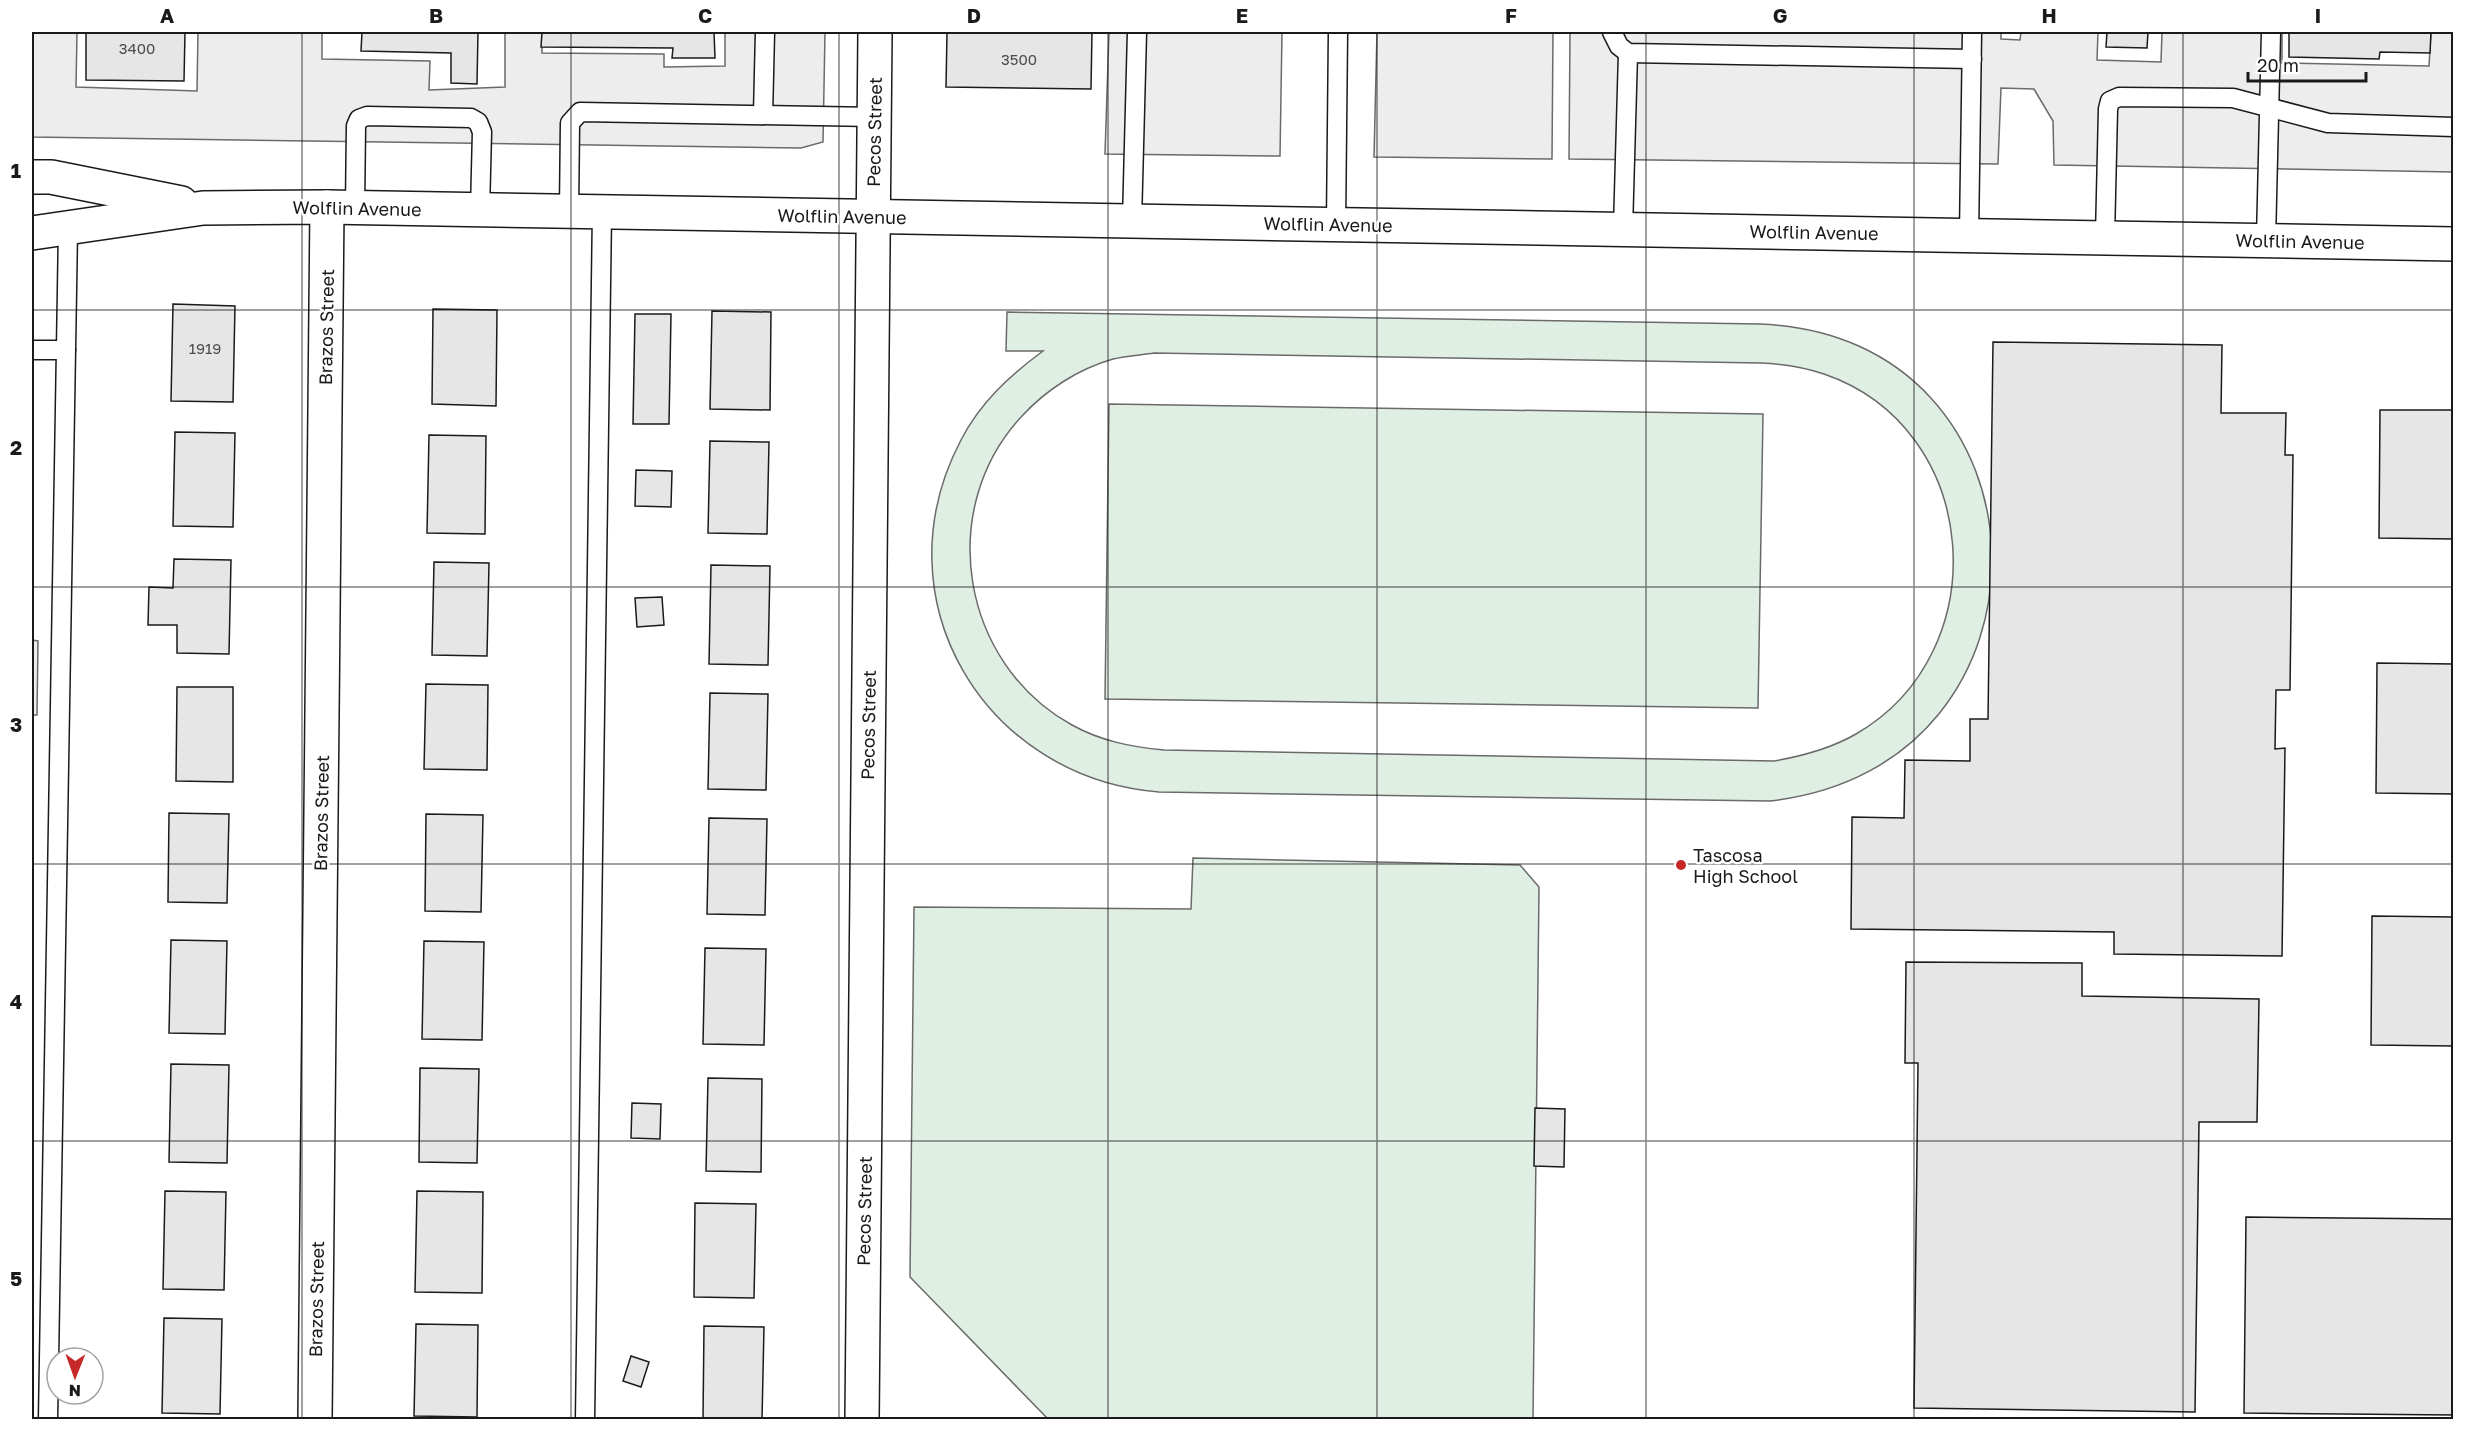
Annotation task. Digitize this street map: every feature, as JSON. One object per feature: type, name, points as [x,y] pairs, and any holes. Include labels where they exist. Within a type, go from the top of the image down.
[{"type":"main road","name":"Pecos Street","points":[[862,1419],[875,32]]},
{"type":"main road","name":"Wolflin Avenue","points":[[32,177],[51,177],[203,208]]},
{"type":"main road","name":"Wolflin Avenue","points":[[32,233],[68,230],[203,208],[341,207],[2454,243]]},
{"type":"main road","name":"Brazos Street","points":[[315,1419],[341,207]]},
{"type":"lane","points":[[763,115],[765,32]]},
{"type":"lane","points":[[1132,221],[1137,32]]},
{"type":"lane","points":[[1336,225],[1338,32]]},
{"type":"lane","points":[[1612,32],[1619,46],[1628,53],[1972,59]]},
{"type":"lane","points":[[1969,235],[1972,32]]},
{"type":"lane","points":[[2266,240],[2271,32]]},
{"type":"lane","points":[[1623,229],[1628,53]]},
{"type":"lane","points":[[2105,237],[2108,109],[2110,100],[2119,97],[2233,98],[2328,123],[2454,127]]},
{"type":"lane","points":[[569,211],[570,123],[580,112],[874,117]]},
{"type":"lane","points":[[341,207],[359,119],[367,116],[471,118],[478,122],[482,132],[480,210]]},
{"type":"lane","points":[[585,1419],[602,212]]},
{"type":"lane","points":[[48,1419],[68,230]]},
{"type":"lane","points":[[32,350],[66,350]]},
{"type":"green space","points":[[1007,312],[1760,324],[1859,346],[1931,398],[1976,471],[1992,554],[1980,638],[1939,714],[1869,771],[1770,801],[1159,792],[1097,779],[1042,753],[997,716],[963,670],[941,618],[932,560],[938,500],[961,440],[977,414],[996,391],[1043,351],[1006,351]],"holes":[[[1154,353],[1761,363],[1793,366],[1824,374],[1877,402],[1916,442],[1941,490],[1952,544],[1950,598],[1933,651],[1902,697],[1856,734],[1816,751],[1774,761],[1164,750],[1140,747],[1083,731],[1034,698],[1005,664],[984,625],[973,582],[970,539],[978,495],[995,453],[1022,416],[1041,398],[1063,382],[1100,363]]]},
{"type":"green space","points":[[1109,404],[1763,414],[1758,708],[1105,699]]},
{"type":"green space","points":[[1193,858],[1520,865],[1539,887],[1533,1419],[1048,1419],[910,1277],[914,907],[1191,909]]},
{"type":"shaded area","points":[[32,32],[77,32],[76,87],[197,91],[198,32],[322,32],[322,59],[430,61],[429,90],[505,87],[505,32],[542,32],[542,53],[664,54],[664,67],[725,66],[725,32],[825,32],[823,142],[801,148],[32,137]]},
{"type":"shaded area","points":[[1109,32],[1282,32],[1280,156],[1105,154]]},
{"type":"shaded area","points":[[1377,32],[1553,32],[1552,159],[1374,157]]},
{"type":"shaded area","points":[[1570,32],[2001,32],[2001,39],[2020,40],[2021,32],[2098,32],[2097,60],[2161,62],[2162,32],[2282,32],[2282,63],[2429,66],[2431,32],[2453,32],[2453,172],[2054,165],[2053,121],[2034,89],[2001,88],[1998,164],[1569,159]]},
{"type":"shaded area","points":[[32,640],[38,641],[37,715],[32,715]]},
{"type":"building","points":[[86,32],[185,32],[184,81],[86,80]]},
{"type":"building","points":[[362,32],[478,32],[477,84],[451,83],[451,53],[361,51]]},
{"type":"building","points":[[542,32],[714,32],[715,58],[672,58],[673,48],[541,47]]},
{"type":"building","points":[[947,32],[1092,32],[1091,89],[946,87]]},
{"type":"building","points":[[2107,32],[2148,32],[2147,48],[2106,47]]},
{"type":"building","points":[[2289,32],[2431,32],[2430,53],[2380,52],[2379,59],[2289,57]]},
{"type":"building","points":[[173,304],[235,306],[233,402],[171,401]]},
{"type":"building","points":[[433,309],[497,310],[496,406],[432,404]]},
{"type":"building","points":[[712,311],[771,312],[770,410],[710,409]]},
{"type":"building","points":[[635,314],[671,314],[669,424],[633,424]]},
{"type":"building","points":[[1993,342],[2222,345],[2221,413],[2286,413],[2285,455],[2293,455],[2290,690],[2276,690],[2275,749],[2285,748],[2282,956],[2114,954],[2114,932],[1851,929],[1852,817],[1904,818],[1905,760],[1970,761],[1970,719],[1988,719]]},
{"type":"building","points":[[2380,410],[2454,410],[2454,539],[2379,538]]},
{"type":"building","points":[[175,432],[235,433],[233,527],[173,526]]},
{"type":"building","points":[[429,435],[486,436],[485,534],[427,533]]},
{"type":"building","points":[[710,441],[769,442],[767,534],[708,533]]},
{"type":"building","points":[[636,470],[672,471],[671,507],[635,506]]},
{"type":"building","points":[[174,559],[231,560],[229,654],[177,653],[177,625],[148,625],[149,587],[173,588]]},
{"type":"building","points":[[434,562],[489,563],[487,656],[432,655]]},
{"type":"building","points":[[711,565],[770,566],[768,665],[709,664]]},
{"type":"building","points":[[662,597],[664,625],[637,627],[635,598]]},
{"type":"building","points":[[2377,663],[2454,664],[2454,794],[2376,793]]},
{"type":"building","points":[[426,684],[488,685],[487,770],[424,769]]},
{"type":"building","points":[[177,687],[233,687],[233,782],[176,781]]},
{"type":"building","points":[[710,693],[768,694],[766,790],[708,789]]},
{"type":"building","points":[[169,813],[229,814],[227,903],[168,902]]},
{"type":"building","points":[[426,814],[483,815],[481,912],[425,911]]},
{"type":"building","points":[[709,818],[767,819],[765,915],[707,914]]},
{"type":"building","points":[[2372,916],[2454,917],[2454,1046],[2371,1045]]},
{"type":"building","points":[[171,940],[227,941],[225,1034],[169,1033]]},
{"type":"building","points":[[424,941],[484,942],[482,1040],[422,1039]]},
{"type":"building","points":[[705,948],[766,949],[764,1045],[703,1044]]},
{"type":"building","points":[[1906,962],[2082,963],[2082,996],[2259,999],[2257,1122],[2199,1122],[2195,1412],[1914,1408],[1918,1063],[1905,1063]]},
{"type":"building","points":[[171,1064],[229,1065],[227,1163],[169,1162]]},
{"type":"building","points":[[420,1068],[479,1069],[477,1163],[419,1162]]},
{"type":"building","points":[[708,1078],[762,1079],[761,1172],[706,1171]]},
{"type":"building","points":[[632,1103],[661,1104],[660,1139],[631,1138]]},
{"type":"building","points":[[1535,1108],[1565,1109],[1564,1167],[1534,1166]]},
{"type":"building","points":[[165,1191],[226,1192],[224,1290],[163,1289]]},
{"type":"building","points":[[417,1191],[483,1192],[482,1293],[415,1292]]},
{"type":"building","points":[[695,1203],[756,1204],[754,1298],[694,1297]]},
{"type":"building","points":[[2246,1217],[2454,1219],[2454,1415],[2244,1413]]},
{"type":"building","points":[[164,1318],[222,1319],[220,1414],[162,1413]]},
{"type":"building","points":[[416,1324],[478,1325],[477,1417],[414,1416]]},
{"type":"building","points":[[704,1326],[764,1327],[762,1420],[703,1420]]},
{"type":"building","points":[[631,1356],[649,1362],[641,1387],[623,1381]]},
{"type":"place","name":"Tascosa High School","points":[[1681,865]]}]
